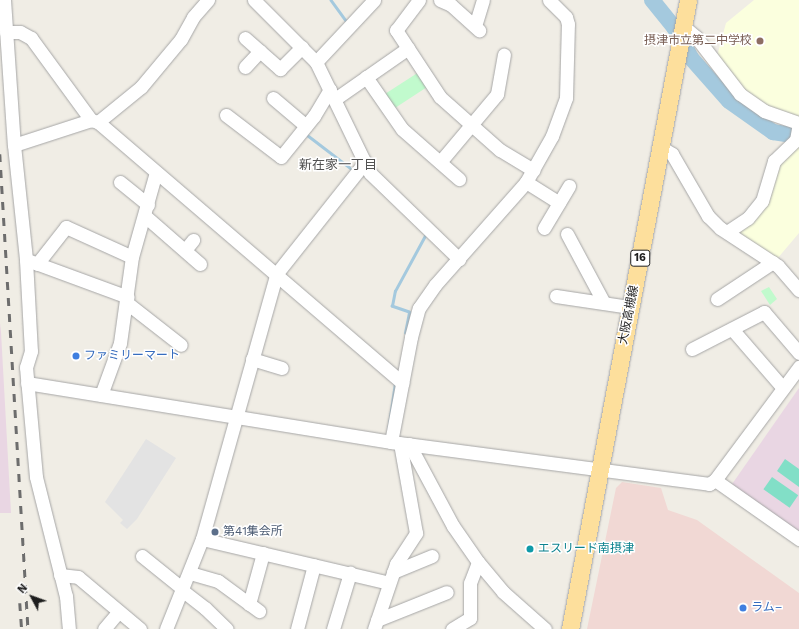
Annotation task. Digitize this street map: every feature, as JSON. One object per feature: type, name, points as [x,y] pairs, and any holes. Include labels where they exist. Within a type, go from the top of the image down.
[{"type":"main road","name":"大阪高槻線","points":[[570,629],[688,0]]},
{"type":"street","points":[[4,0],[14,145],[31,262],[31,351],[26,368],[36,477],[66,596],[70,629]]},
{"type":"street","points":[[14,145],[94,121],[141,87],[181,39],[193,17],[208,0]]},
{"type":"street","points":[[254,0],[316,62],[333,94],[359,169]]},
{"type":"street","points":[[316,62],[374,0]]},
{"type":"street","points":[[419,0],[396,30],[440,97],[500,150],[533,170]]},
{"type":"street","points":[[440,0],[451,5],[477,28],[483,0]]},
{"type":"street","points":[[375,624],[391,577],[416,533],[400,443],[398,380],[419,308],[435,285],[526,182],[552,136],[566,98],[568,24],[566,18],[549,0]]},
{"type":"street","points":[[6,32],[20,32],[30,38],[94,121],[280,276],[398,380]]},
{"type":"street","points":[[681,34],[696,37],[740,94],[764,111],[799,123],[796,140],[774,161],[762,201],[748,218],[727,232]]},
{"type":"street","points":[[244,38],[280,70],[302,47]]},
{"type":"street","points":[[226,115],[264,137],[281,157],[333,94],[366,77],[408,48]]},
{"type":"street","points":[[245,67],[260,51]]},
{"type":"street","points":[[440,162],[497,94],[504,55]]},
{"type":"street","points":[[366,77],[402,129],[460,179]]},
{"type":"street","points":[[274,97],[306,126]]},
{"type":"street","points":[[660,147],[672,154],[708,216],[727,232],[773,262],[799,290]]},
{"type":"street","points":[[359,169],[370,173],[459,259]]},
{"type":"street","points":[[168,628],[202,539],[235,415],[280,276],[359,169]]},
{"type":"street","points":[[101,395],[120,343],[128,300],[132,257],[156,172]]},
{"type":"street","points":[[120,182],[146,210],[189,245],[200,264]]},
{"type":"street","points":[[526,182],[559,202]]},
{"type":"street","points":[[544,228],[569,186]]},
{"type":"street","points":[[31,262],[66,227],[132,257]]},
{"type":"street","points":[[567,234],[604,303]]},
{"type":"street","points":[[31,262],[128,300],[181,345]]},
{"type":"street","points":[[717,299],[773,262]]},
{"type":"street","points":[[556,296],[630,307]]},
{"type":"street","points":[[692,349],[764,312],[799,353]]},
{"type":"street","points":[[732,329],[783,388]]},
{"type":"street","points":[[252,359],[282,368]]},
{"type":"street","points":[[27,383],[235,415],[400,443],[709,484],[715,480],[799,367]]},
{"type":"street","points":[[400,443],[478,562],[503,592],[545,629]]},
{"type":"street","points":[[715,480],[799,539]]},
{"type":"street","points":[[202,539],[350,573],[391,577],[432,556]]},
{"type":"street","points":[[190,573],[218,581],[254,608],[263,553]]},
{"type":"street","points":[[142,556],[205,608],[226,629]]},
{"type":"street","points":[[452,629],[470,618],[470,583],[478,562]]},
{"type":"street","points":[[298,628],[314,565]]},
{"type":"street","points":[[333,629],[350,573]]},
{"type":"street","points":[[60,575],[78,577],[140,629]]},
{"type":"street","points":[[375,624],[447,592]]},
{"type":"street","points":[[104,629],[119,611]]},
{"type":"shaded area","name":"摂津市立第二中学校","points":[[754,0],[799,0],[799,119],[780,114],[743,91],[716,60],[726,23]]},
{"type":"shaded area","points":[[799,141],[799,233],[777,259],[735,232],[747,223],[773,169]]},
{"type":"shaded area","points":[[0,323],[1,332],[11,513],[0,513]]},
{"type":"shaded area","points":[[799,388],[799,536],[730,487]]},
{"type":"shaded area","points":[[146,439],[176,458],[137,519],[127,529],[120,523],[123,520],[105,502]]},
{"type":"shaded area","points":[[622,482],[661,488],[668,510],[697,520],[799,593],[799,629],[587,629],[616,488]]},
{"type":"green space","points":[[419,72],[428,86],[393,109],[384,95]]},
{"type":"green space","points":[[769,287],[777,299],[770,305],[761,291]]},
{"type":"green space","points":[[785,459],[799,469],[799,487],[777,471]]},
{"type":"green space","points":[[772,477],[798,495],[790,508],[763,489]]},
{"type":"waterway","points":[[331,0],[347,22]]},
{"type":"waterway","points":[[652,0],[674,27],[691,58],[729,101],[773,132],[799,136]]},
{"type":"waterway","points":[[306,134],[353,170]]},
{"type":"waterway","points":[[405,333],[409,312],[392,306],[395,291],[426,234]]},
{"type":"waterway","points":[[388,431],[395,383]]},
{"type":"railway","points":[[0,154],[28,629]]},
{"type":"railway","points":[[20,603],[22,629]]},
{"type":"place","name":"摂津市立第二中学校","points":[[760,41]]},
{"type":"place","name":"ファミリーマート","points":[[76,356]]},
{"type":"place","name":"第41集会所","points":[[215,532]]},
{"type":"place","name":"エスリード南摂津","points":[[530,549]]},
{"type":"place","name":"ラム−","points":[[743,608]]},
{"type":"district","name":"新在家一丁目","points":[[338,165]]}]
